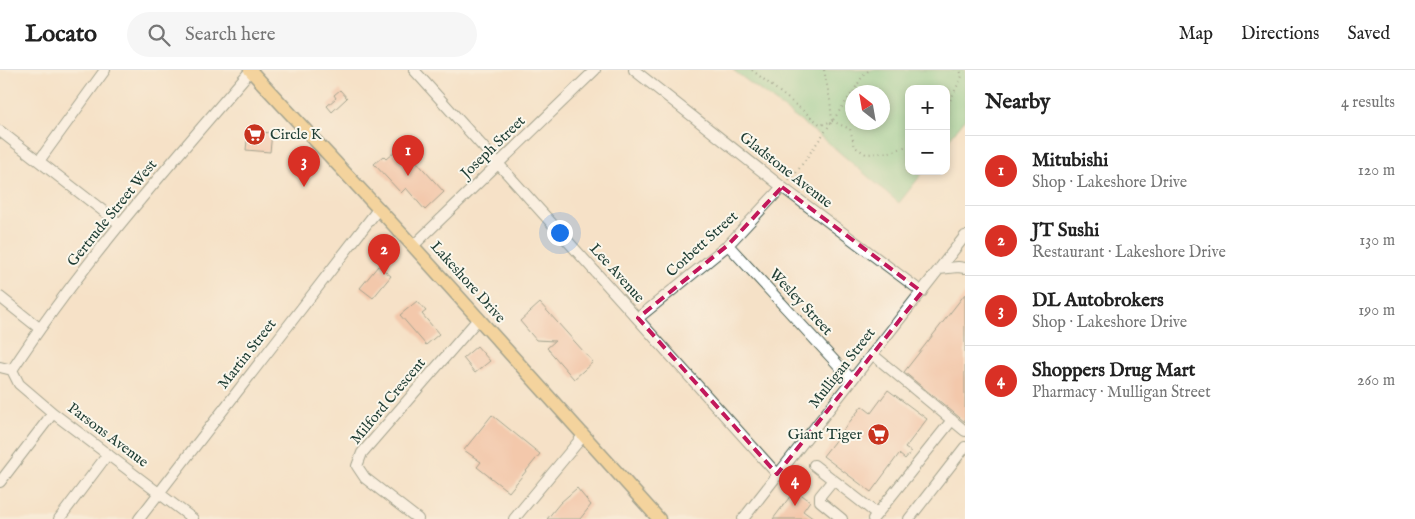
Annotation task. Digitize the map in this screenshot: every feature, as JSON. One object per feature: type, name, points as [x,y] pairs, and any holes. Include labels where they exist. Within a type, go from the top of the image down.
[{"type":"main road","name":"Lakeshore Drive","points":[[250,70],[379,208],[659,519]]},
{"type":"street","points":[[39,161],[105,70]]},
{"type":"street","name":"Gertrude Street West","points":[[12,370],[39,328],[120,224],[250,70]]},
{"type":"street","name":"Lee Avenue","points":[[414,70],[777,474]]},
{"type":"street","name":"Joseph Street","points":[[413,246],[595,70]]},
{"type":"street","name":"Gladstone Avenue","points":[[634,70],[782,187],[922,292]]},
{"type":"street","points":[[0,131],[120,224]]},
{"type":"street","name":"Corbett Street","points":[[638,318],[728,245],[782,187]]},
{"type":"street","name":"Martin Street","points":[[139,519],[379,208]]},
{"type":"street","name":"Mulligan Street","points":[[743,519],[965,236]]},
{"type":"street","name":"Wesley Street","points":[[728,245],[852,380]]},
{"type":"street","points":[[940,269],[965,268]]},
{"type":"street","points":[[0,297],[39,328]]},
{"type":"street","name":"Milford Crescent","points":[[418,519],[365,478],[357,466],[362,453],[478,318]]},
{"type":"street","points":[[872,354],[965,431]]},
{"type":"street","points":[[0,368],[12,370]]},
{"type":"street","name":"Parsons Avenue","points":[[12,370],[19,384],[54,413],[193,519]]},
{"type":"street","points":[[0,482],[54,413]]},
{"type":"street","points":[[814,465],[875,516],[952,420]]},
{"type":"street","points":[[514,519],[583,436]]},
{"type":"street","points":[[909,519],[965,447]]},
{"type":"street","points":[[59,519],[108,454]]},
{"type":"street","points":[[833,480],[820,496],[820,501],[842,519]]},
{"type":"path","points":[[752,70],[821,125],[832,121],[850,129],[856,147],[866,154],[892,152],[905,147]]},
{"type":"path","points":[[824,70],[832,121]]},
{"type":"path","points":[[859,85],[869,70]]},
{"type":"path","points":[[950,102],[964,76],[960,70]]},
{"type":"path","points":[[782,187],[796,173],[845,104]]},
{"type":"highlighted area","points":[[782,187],[922,292],[777,474],[638,318],[728,245]]},
{"type":"green space","points":[[733,70],[965,70],[965,119],[950,138],[950,85],[905,85],[905,175],[921,175],[899,203],[825,140]]},
{"type":"building","points":[[340,90],[347,98],[332,112],[327,106],[336,98],[334,95]]},
{"type":"building","points":[[248,131],[272,133],[270,152],[246,150]]},
{"type":"building","points":[[405,149],[444,192],[425,210],[406,188],[401,193],[374,164],[383,156],[386,159],[394,152],[398,156]]},
{"type":"building","points":[[378,266],[391,276],[373,298],[360,288]]},
{"type":"building","points":[[965,294],[965,422],[904,372]]},
{"type":"building","points":[[417,301],[426,311],[422,314],[439,334],[426,345],[400,315]]},
{"type":"building","points":[[540,303],[593,362],[574,379],[547,348],[555,341],[536,340],[520,321]]},
{"type":"building","points":[[477,346],[490,361],[475,373],[463,358]]},
{"type":"building","name":"Giant Tiger","points":[[888,390],[927,419],[905,448],[911,452],[905,459],[899,454],[871,492],[823,456],[862,406],[871,413]]},
{"type":"building","points":[[492,415],[540,454],[509,492],[477,467],[481,462],[464,450]]},
{"type":"building","points":[[577,488],[591,505],[580,519],[547,519],[560,503]]},
{"type":"building","points":[[795,490],[810,501],[803,511],[814,519],[773,519]]},
{"type":"place","name":"Circle K","points":[[254,134]]},
{"type":"place","name":"Mitubishi","points":[[408,176]]},
{"type":"place","name":"DL Autobrokers","points":[[304,187]]},
{"type":"place","name":"JT Sushi","points":[[384,275]]},
{"type":"place","name":"Giant Tiger","points":[[878,434]]},
{"type":"place","name":"Shoppers Drug Mart","points":[[795,506]]}]
